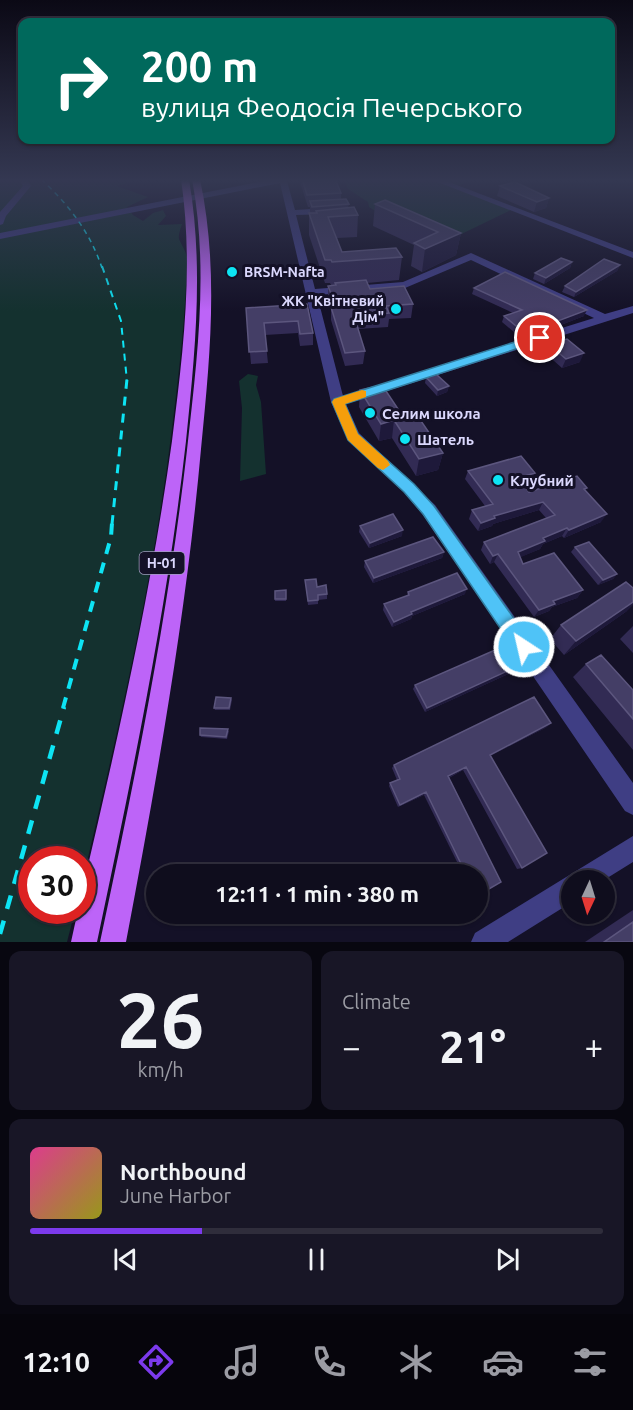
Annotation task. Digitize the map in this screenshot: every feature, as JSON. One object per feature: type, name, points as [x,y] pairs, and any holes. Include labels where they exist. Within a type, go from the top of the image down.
[{"type":"main road","name":"Н-01","points":[[84,942],[135,709],[173,499],[194,302],[192,223]]},
{"type":"main road","name":"Н-01","points":[[113,942],[155,733],[189,501],[203,365],[206,303],[203,223]]},
{"type":"street","points":[[1,223],[4,229],[13,234]]},
{"type":"street","points":[[0,236],[60,223]]},
{"type":"street","points":[[295,223],[338,402],[352,436],[409,488],[429,510],[633,803]]},
{"type":"street","points":[[549,223],[633,255]]},
{"type":"street","points":[[311,292],[405,285],[471,256],[604,318]]},
{"type":"street","points":[[338,402],[633,309]]},
{"type":"street","points":[[598,870],[633,848]]},
{"type":"street","points":[[484,942],[561,894]]},
{"type":"green space","points":[[0,223],[182,224],[179,239],[187,257],[185,300],[180,365],[164,486],[145,599],[91,846],[18,846],[18,924],[72,924],[67,942],[0,942]]},
{"type":"green space","points":[[403,223],[484,223],[447,241]]},
{"type":"green space","points":[[248,374],[258,376],[256,385],[261,402],[266,474],[240,481],[242,408],[239,381]]},
{"type":"building","points":[[312,223],[330,223],[342,252],[396,248],[402,257],[332,262],[325,260]]},
{"type":"building","points":[[418,223],[438,223],[461,233],[425,249],[414,243],[438,232]]},
{"type":"building","points":[[561,258],[572,262],[546,278],[535,273]]},
{"type":"building","points":[[604,259],[620,265],[576,292],[565,286]]},
{"type":"building","points":[[505,272],[587,310],[550,324],[542,318],[516,326],[504,316],[522,310],[474,288]]},
{"type":"building","points":[[366,280],[370,289],[404,286],[413,304],[386,306],[389,313],[354,316],[365,351],[345,353],[331,307],[336,306],[328,286],[336,285],[335,283]]},
{"type":"building","points":[[307,304],[313,333],[300,334],[298,321],[264,323],[267,351],[249,352],[246,308]]},
{"type":"building","points":[[567,339],[584,353],[566,359],[548,344]]},
{"type":"building","points":[[436,374],[449,386],[438,390],[426,377]]},
{"type":"building","points":[[382,385],[404,418],[417,415],[443,453],[419,459],[394,420],[381,424],[360,390]]},
{"type":"building","points":[[521,456],[535,473],[518,478],[529,492],[577,476],[587,488],[584,489],[607,514],[543,538],[545,541],[518,552],[523,564],[554,553],[583,590],[553,601],[555,604],[539,610],[498,554],[493,556],[484,542],[555,515],[543,502],[494,516],[495,518],[481,523],[472,510],[493,504],[468,471]]},
{"type":"building","points":[[393,514],[403,530],[370,543],[360,526]]},
{"type":"building","points":[[433,537],[444,552],[374,578],[365,561]]},
{"type":"building","points":[[589,542],[617,574],[603,580],[575,547]]},
{"type":"building","points":[[457,573],[467,589],[411,612],[412,614],[394,622],[384,604]]},
{"type":"building","points":[[316,579],[317,587],[326,585],[327,594],[318,595],[318,600],[308,601],[305,580]]},
{"type":"building","points":[[626,582],[633,588],[633,602],[576,641],[561,625]]},
{"type":"building","points":[[286,590],[286,599],[275,599],[275,591]]},
{"type":"building","points":[[502,647],[516,667],[427,708],[415,685]]},
{"type":"building","points":[[601,655],[633,690],[633,719],[586,664]]},
{"type":"building","points":[[216,697],[231,698],[229,708],[214,708]]},
{"type":"building","points":[[534,697],[551,723],[490,755],[547,853],[522,868],[466,767],[448,776],[501,882],[488,890],[488,864],[461,864],[426,792],[400,805],[390,783],[400,779],[394,765]]},
{"type":"building","points":[[200,728],[228,729],[226,737],[200,735]]},
{"type":"building","points":[[633,922],[633,942],[604,942]]},
{"type":"railway","points":[[80,223],[102,268]]},
{"type":"railway","points":[[102,266],[121,321],[127,380]]},
{"type":"railway","points":[[112,524],[127,380]]},
{"type":"railway","points":[[63,708],[111,537],[112,523]]},
{"type":"railway","points":[[0,934],[64,707]]},
{"type":"slow traffic","points":[[362,394],[338,402],[352,436],[383,465]]},
{"type":"place","name":"BRSM-Nafta","points":[[232,272]]},
{"type":"place","name":"ЖК \"Квітневий Дім\"","points":[[396,309]]},
{"type":"place","name":"Селим школа","points":[[370,413]]},
{"type":"place","name":"Шатель","points":[[405,439]]},
{"type":"place","name":"Клубний","points":[[498,480]]},
{"type":"route","points":[[524,647],[429,510],[409,488],[352,436],[338,402],[540,338]]}]
